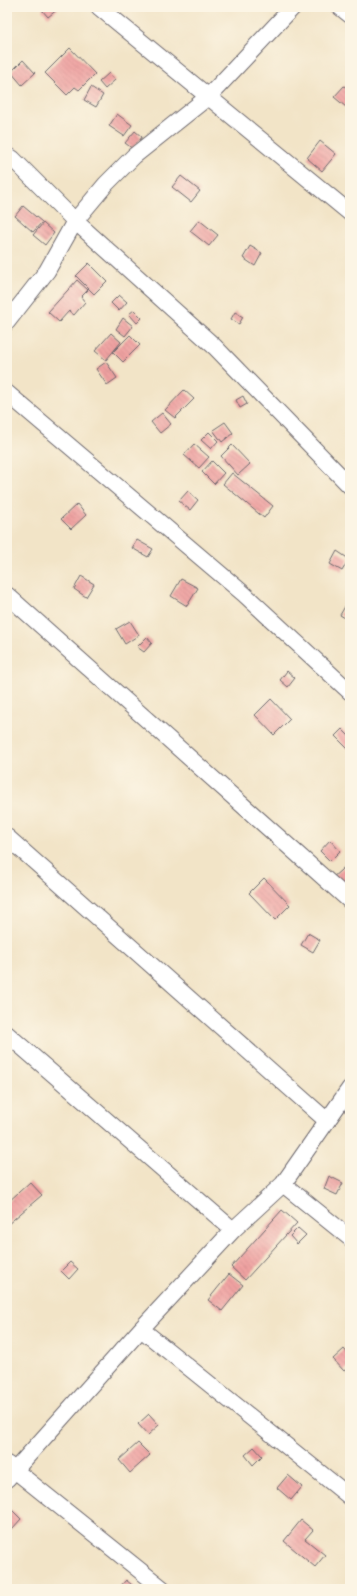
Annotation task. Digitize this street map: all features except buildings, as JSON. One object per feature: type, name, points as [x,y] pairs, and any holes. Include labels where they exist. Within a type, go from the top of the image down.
[{"type":"street","points":[[99,7],[350,213]]},
{"type":"street","points":[[7,322],[47,271],[75,221],[106,184],[134,156],[208,96],[293,7]]},
{"type":"street","points":[[340,7],[350,15]]},
{"type":"street","points":[[7,156],[13,159],[75,221],[215,347],[350,486]]},
{"type":"street","points":[[7,393],[244,594],[350,692]]},
{"type":"street","points":[[7,595],[350,901]]},
{"type":"street","points":[[7,837],[326,1120]]},
{"type":"street","points":[[7,1034],[233,1230]]},
{"type":"street","points":[[163,1589],[10,1472],[233,1230],[283,1184],[326,1120],[350,1088]]},
{"type":"street","points":[[283,1184],[350,1238]]},
{"type":"street","points":[[141,1329],[350,1497]]}]
